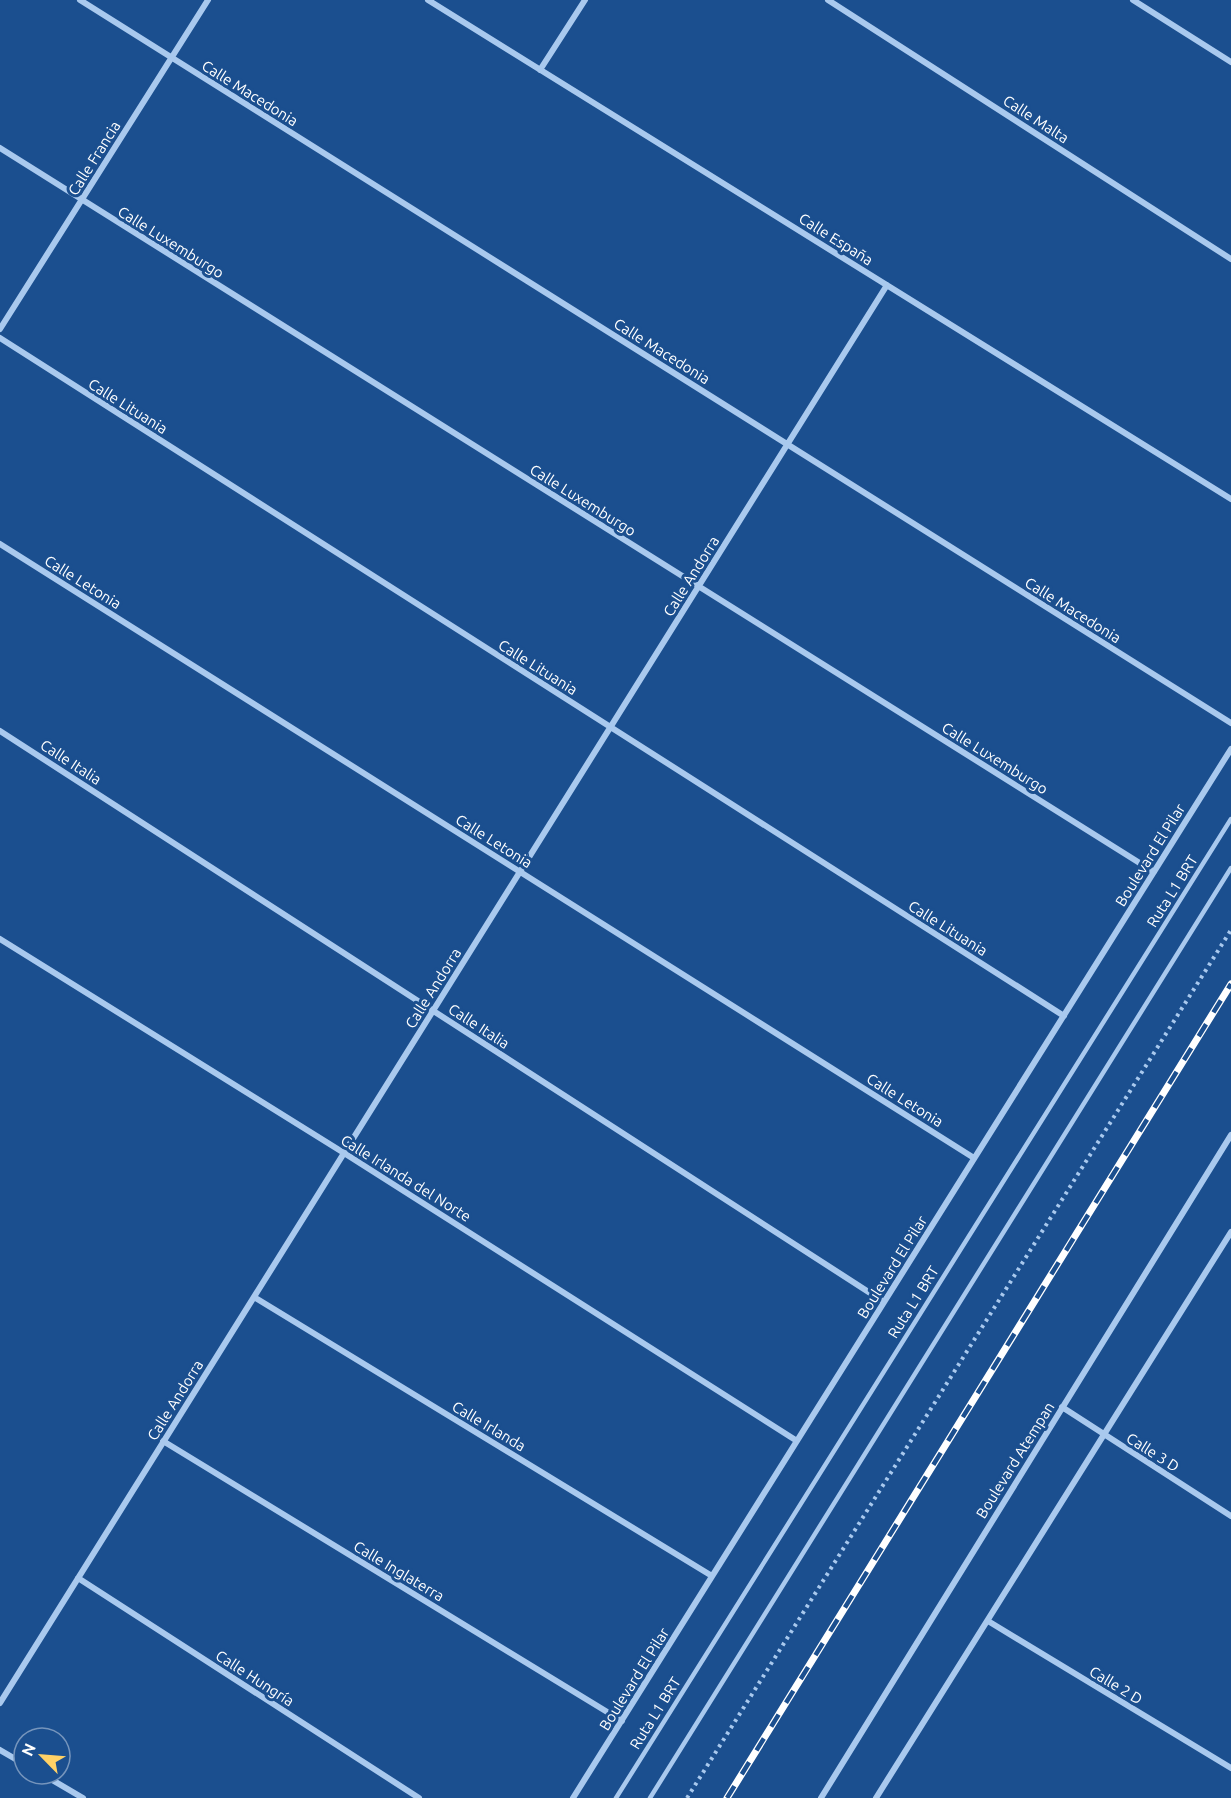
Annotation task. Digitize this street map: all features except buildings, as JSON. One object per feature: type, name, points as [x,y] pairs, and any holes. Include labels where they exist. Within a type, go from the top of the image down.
[{"type":"street","name":"Calle Macedonia","points":[[80,0],[1231,723]]},
{"type":"street","name":"Calle Francia","points":[[0,329],[208,0]]},
{"type":"street","name":"Calle España","points":[[428,0],[1231,499]]},
{"type":"street","points":[[540,70],[585,0]]},
{"type":"street","name":"Calle Malta","points":[[828,0],[1231,259]]},
{"type":"street","points":[[1133,0],[1231,62]]},
{"type":"street","name":"Calle Luxemburgo","points":[[0,148],[1154,872]]},
{"type":"street","name":"Calle Andorra","points":[[0,1703],[887,285]]},
{"type":"street","name":"Calle Lituania","points":[[0,338],[1064,1016]]},
{"type":"street","name":"Calle Letonia","points":[[0,544],[974,1158]]},
{"type":"street","name":"Calle Italia","points":[[0,731],[884,1302]]},
{"type":"street","name":"Boulevard El Pilar","points":[[573,1798],[1231,749]]},
{"type":"street","name":"Calle Irlanda del Norte","points":[[0,939],[344,1153],[797,1441]]},
{"type":"street","name":"Boulevard Atempan","points":[[821,1798],[1231,1135]]},
{"type":"street","points":[[876,1798],[1103,1435],[1228,1243],[1231,1232]]},
{"type":"street","name":"Calle Irlanda","points":[[254,1297],[712,1576]]},
{"type":"street","name":"Calle 3 D","points":[[1062,1407],[1231,1516]]},
{"type":"street","name":"Calle Inglaterra","points":[[164,1441],[622,1721]]},
{"type":"street","name":"Calle Hungría","points":[[78,1578],[419,1798]]},
{"type":"street","name":"Calle 2 D","points":[[988,1621],[1231,1768]]},
{"type":"street","points":[[62,1786],[83,1798]]},
{"type":"lane","name":"Ruta L1 BRT","points":[[616,1798],[1231,819]]},
{"type":"lane","points":[[650,1798],[1231,868]]},
{"type":"path","points":[[687,1798],[1231,930]]},
{"type":"railway","points":[[727,1798],[1231,984]]}]
